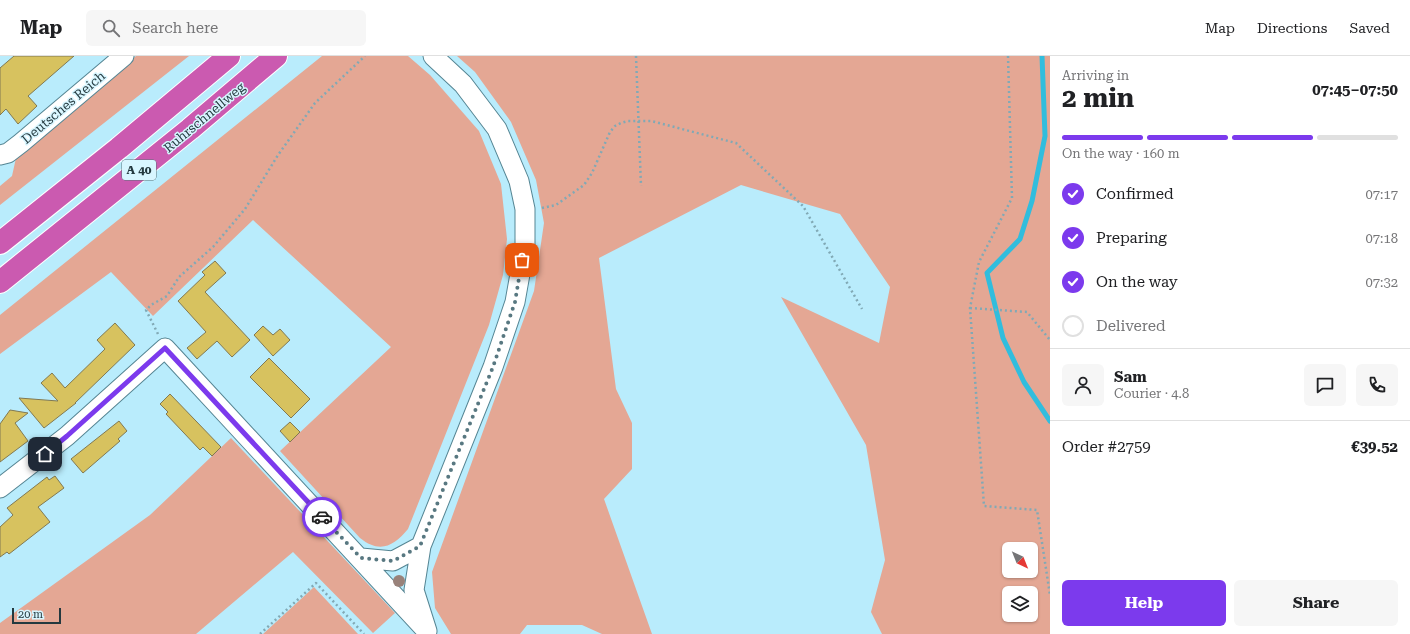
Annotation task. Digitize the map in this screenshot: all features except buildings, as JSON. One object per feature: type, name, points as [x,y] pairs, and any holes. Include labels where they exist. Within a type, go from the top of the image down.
[{"type":"highway","name":"A 40","points":[[0,243],[119,148],[229,56]]},
{"type":"highway","name":"Ruhrschnellweg","points":[[0,282],[178,138],[276,56]]},
{"type":"street","name":"Deutsches Reich","points":[[0,155],[8,153],[21,143],[124,56]]},
{"type":"street","points":[[428,633],[414,590],[420,546],[493,367],[515,302],[525,246],[524,209],[519,181],[496,129],[463,84],[433,56]]},
{"type":"street","points":[[0,488],[67,436],[165,348],[361,558],[428,633]]},
{"type":"street","points":[[361,558],[393,561],[420,546]]},
{"type":"path","points":[[165,348],[146,310],[151,305],[166,296],[179,277],[213,247],[245,209],[278,155],[315,103],[365,56]]},
{"type":"path","points":[[636,56],[641,186]]},
{"type":"path","points":[[1008,56],[1012,198],[979,262],[970,308],[984,506],[1037,510],[1050,595]]},
{"type":"path","points":[[524,209],[556,205],[571,196],[584,185],[592,173],[605,141],[615,126],[628,121],[651,121],[736,143],[803,206],[862,309]]},
{"type":"path","points":[[970,308],[1027,312],[1050,340]]},
{"type":"path","points":[[260,634],[316,583],[364,634]]},
{"type":"shaded area","points":[[136,56],[189,56],[0,205],[0,186],[12,176],[16,158]]},
{"type":"shaded area","points":[[322,56],[408,56],[430,75],[479,131],[501,184],[507,239],[503,275],[489,325],[408,529],[392,544],[380,547],[367,543],[360,538],[280,451],[391,347],[253,220],[153,316],[111,272],[0,354],[0,315]]},
{"type":"shaded area","points":[[457,56],[1050,56],[1050,634],[882,634],[871,612],[885,560],[866,445],[781,297],[879,343],[890,287],[840,214],[741,185],[599,258],[616,389],[632,423],[632,469],[604,499],[652,634],[602,634],[582,625],[527,625],[520,634],[451,634],[435,608],[432,572],[534,291],[544,223],[536,180],[511,122],[475,72]]},
{"type":"shaded area","points":[[231,438],[395,613],[373,633],[293,552],[196,634],[0,634],[0,623],[150,515]]},
{"type":"shaded area","points":[[314,587],[358,634],[263,634]]},
{"type":"waterway","points":[[1042,56],[1045,136],[1032,201],[1020,239],[987,273],[1003,338],[1024,382],[1050,421]]},
{"type":"way so far","points":[[322,517],[361,558],[393,561],[420,546],[493,367],[515,302],[522,260]]},
{"type":"route","points":[[45,454],[165,348],[214,402],[270,459],[322,517]]}]
